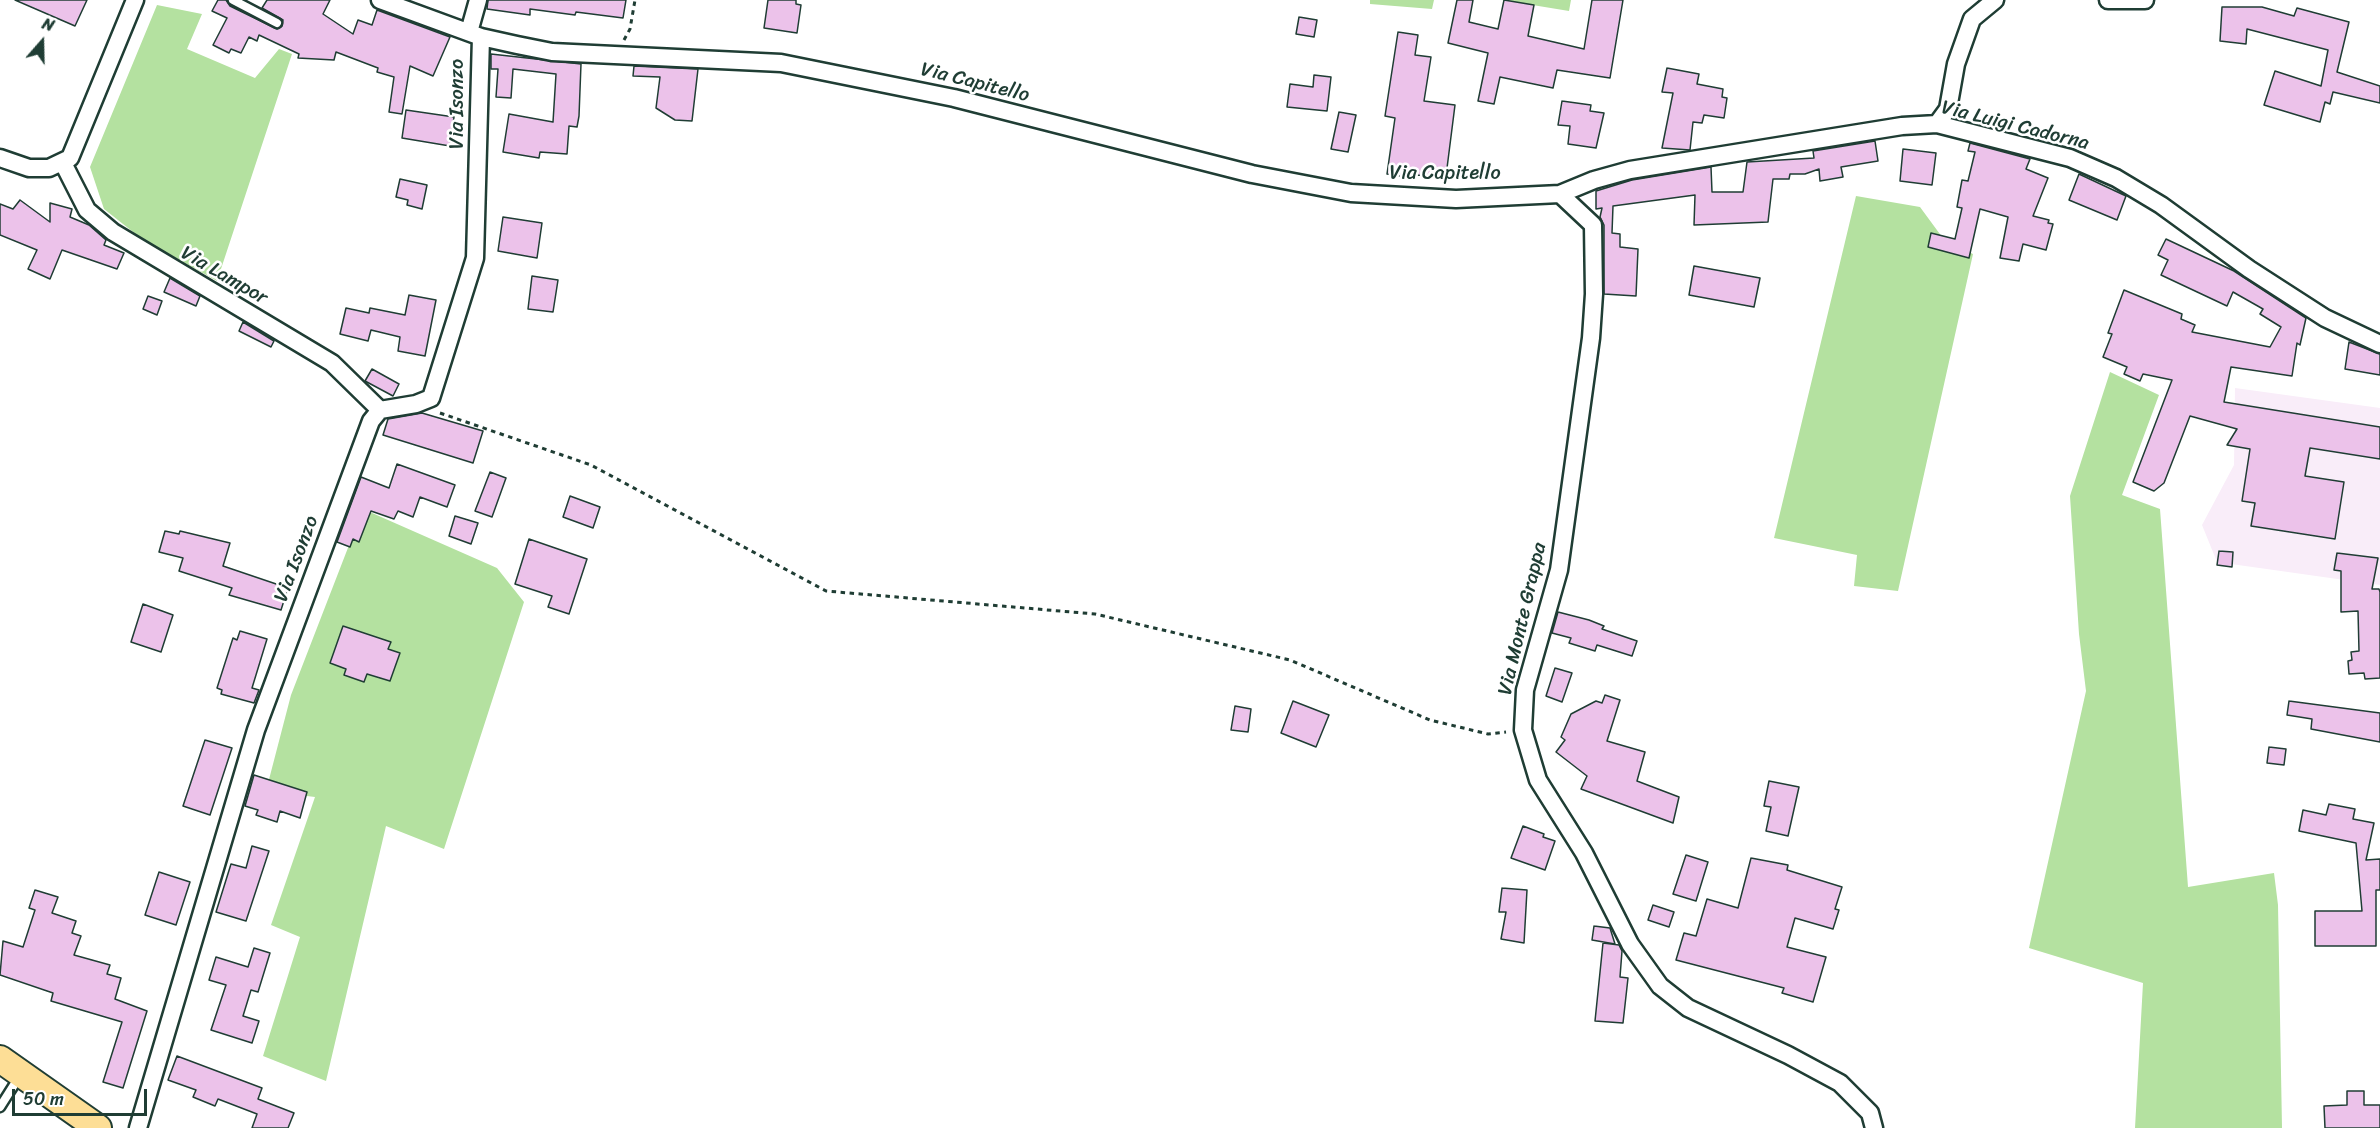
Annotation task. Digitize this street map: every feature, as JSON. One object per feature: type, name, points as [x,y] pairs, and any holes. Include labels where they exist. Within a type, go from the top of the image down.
[{"type":"main road","points":[[0,1059],[98,1128]]},
{"type":"street","points":[[0,158],[29,168],[49,168],[63,163],[75,150],[135,0]]},
{"type":"street","name":"Via Capitello","points":[[381,0],[475,34],[552,52],[781,63],[954,98],[1252,174],[1351,193],[1456,199],[1560,194]]},
{"type":"street","points":[[475,34],[478,0]]},
{"type":"street","points":[[1937,124],[1948,109],[1956,64],[1972,19],[1995,0]]},
{"type":"street","points":[[2108,0],[2145,0]]},
{"type":"street","name":"Via Isonzo","points":[[416,404],[431,398],[475,258],[480,134],[475,34]]},
{"type":"street","name":"Via Luigi Cadorna","points":[[1560,194],[1594,180],[1630,170],[1697,162],[1902,126],[1937,124],[2070,158],[2116,178],[2161,205],[2249,269],[2325,318],[2380,344]]},
{"type":"street","name":"Via Lampor","points":[[63,163],[87,210],[113,232],[332,363],[380,410]]},
{"type":"street","name":"Via Monte Grappa","points":[[1560,194],[1593,225],[1591,338],[1558,570],[1525,690],[1523,730],[1538,780],[1584,854],[1630,944],[1660,986],[1688,1008],[1788,1055],[1840,1083],[1870,1113],[1874,1128]]},
{"type":"street","points":[[380,410],[416,404]]},
{"type":"street","name":"Via Isonzo","points":[[138,1128],[256,730],[371,421],[380,410]]},
{"type":"lane","points":[[233,0],[277,22]]},
{"type":"lane","points":[[0,1107],[21,1074]]},
{"type":"path","points":[[615,54],[630,29],[635,0]]},
{"type":"path","points":[[416,404],[591,465],[826,591],[1095,614],[1290,660],[1430,720],[1488,734],[1523,730]]},
{"type":"shaded area","points":[[2235,388],[2380,408],[2380,585],[2217,562],[2202,525],[2234,465]]},
{"type":"green space","points":[[1370,0],[1434,0],[1432,9],[1370,4]]},
{"type":"green space","points":[[1502,0],[1571,0],[1569,11]]},
{"type":"green space","points":[[157,5],[202,14],[187,49],[255,78],[279,49],[292,54],[217,281],[142,239],[104,209],[90,167]]},
{"type":"green space","points":[[1856,196],[1920,207],[1945,241],[1973,254],[1898,591],[1854,586],[1857,555],[1774,538]]},
{"type":"green space","points":[[2110,372],[2159,395],[2122,495],[2160,509],[2188,887],[2274,873],[2278,905],[2282,1128],[2135,1128],[2143,983],[2029,948],[2086,691],[2079,634],[2070,496]]},
{"type":"green space","points":[[363,509],[497,568],[524,602],[444,849],[386,826],[326,1081],[263,1056],[300,937],[271,925],[315,797],[266,791],[291,695]]},
{"type":"building","points":[[15,0],[87,0],[75,26]]},
{"type":"building","points":[[218,0],[226,0],[230,6],[277,29],[282,26],[283,20],[262,8],[267,0],[330,0],[323,14],[353,34],[358,20],[372,25],[377,10],[450,37],[433,76],[410,66],[402,114],[389,112],[394,77],[377,72],[378,68],[336,52],[334,60],[298,58],[299,54],[259,35],[257,41],[249,37],[241,53],[231,49],[229,53],[213,45],[227,18],[212,11]]},
{"type":"building","points":[[488,0],[626,0],[623,18],[530,9],[530,15],[487,9]]},
{"type":"building","points":[[768,0],[796,0],[796,4],[801,5],[797,33],[764,28]]},
{"type":"building","points":[[1457,0],[1473,0],[1469,22],[1498,29],[1504,0],[1534,5],[1528,36],[1584,49],[1592,0],[1623,0],[1610,78],[1557,70],[1553,88],[1500,77],[1494,104],[1478,101],[1488,53],[1448,43]]},
{"type":"building","points":[[2222,7],[2262,7],[2294,16],[2297,8],[2349,22],[2337,72],[2380,86],[2380,103],[2333,92],[2330,104],[2325,102],[2320,122],[2264,105],[2275,71],[2321,86],[2328,50],[2247,29],[2246,44],[2220,41]]},
{"type":"building","points":[[1299,17],[1317,20],[1314,37],[1296,34]]},
{"type":"building","points":[[1398,32],[1418,35],[1415,55],[1431,57],[1424,101],[1455,105],[1446,176],[1413,175],[1413,178],[1387,174],[1395,118],[1385,116]]},
{"type":"building","points":[[491,54],[581,64],[579,116],[577,127],[569,126],[567,154],[540,152],[539,158],[503,152],[509,114],[553,122],[556,74],[513,69],[511,98],[496,97],[498,69],[491,69]]},
{"type":"building","points":[[634,66],[698,69],[692,121],[675,120],[656,108],[660,77],[633,76]]},
{"type":"building","points":[[1667,68],[1699,74],[1697,84],[1723,89],[1722,97],[1727,98],[1724,118],[1704,115],[1702,123],[1693,122],[1690,150],[1662,148],[1673,93],[1662,92]]},
{"type":"building","points":[[1314,75],[1331,77],[1327,111],[1287,107],[1290,84],[1313,87]]},
{"type":"building","points":[[1562,101],[1591,105],[1590,111],[1604,113],[1596,148],[1568,144],[1570,126],[1558,125]]},
{"type":"building","points":[[406,110],[454,117],[450,146],[402,138]]},
{"type":"building","points":[[1339,112],[1356,115],[1348,152],[1331,149]]},
{"type":"building","points":[[1875,141],[1878,161],[1841,167],[1843,177],[1820,181],[1819,169],[1805,174],[1790,174],[1789,179],[1773,179],[1768,222],[1694,225],[1695,195],[1613,206],[1612,233],[1620,234],[1620,247],[1638,249],[1636,296],[1604,294],[1604,225],[1600,217],[1602,208],[1596,209],[1596,191],[1632,180],[1711,167],[1712,192],[1743,192],[1747,162],[1814,158],[1813,151]]},
{"type":"building","points":[[1970,143],[2030,159],[2026,169],[2048,178],[2033,216],[2049,220],[2048,223],[2053,224],[2046,250],[2023,244],[2019,261],[2000,258],[2008,217],[1980,209],[1969,258],[1928,247],[1931,233],[1955,239],[1962,208],[1957,207],[1962,180],[1968,181],[1975,152],[1968,151]]},
{"type":"building","points":[[1903,149],[1936,153],[1932,185],[1900,181]]},
{"type":"building","points":[[2079,174],[2126,196],[2117,220],[2069,200]]},
{"type":"building","points":[[400,179],[427,185],[422,209],[407,205],[408,200],[396,197]]},
{"type":"building","points":[[20,200],[50,222],[50,203],[72,209],[70,217],[89,225],[106,240],[104,245],[124,253],[117,269],[62,250],[50,279],[28,269],[37,250],[0,235],[0,204],[13,209]]},
{"type":"building","points":[[503,217],[542,223],[537,258],[498,251]]},
{"type":"building","points":[[2166,239],[2234,271],[2306,318],[2300,345],[2297,343],[2292,376],[2231,367],[2224,402],[2380,427],[2380,459],[2310,448],[2305,476],[2344,482],[2335,539],[2251,526],[2255,503],[2242,501],[2250,449],[2227,445],[2237,429],[2190,416],[2164,483],[2154,491],[2133,482],[2172,380],[2143,374],[2140,381],[2124,374],[2127,367],[2103,357],[2112,334],[2108,333],[2124,290],[2182,314],[2181,319],[2195,325],[2192,332],[2270,347],[2281,327],[2260,314],[2263,309],[2233,292],[2227,306],[2161,275],[2168,260],[2158,255]]},
{"type":"building","points":[[1694,266],[1760,278],[1754,307],[1689,295]]},
{"type":"building","points":[[532,276],[558,280],[553,312],[528,309]]},
{"type":"building","points":[[170,278],[200,296],[196,306],[164,292]]},
{"type":"building","points":[[409,295],[436,300],[425,356],[398,351],[400,337],[371,330],[368,341],[340,334],[346,308],[369,313],[370,308],[405,315]]},
{"type":"building","points":[[148,296],[162,301],[157,315],[143,309]]},
{"type":"building","points":[[243,322],[274,341],[271,347],[239,331]]},
{"type":"building","points":[[2349,342],[2380,354],[2380,375],[2345,369]]},
{"type":"building","points":[[372,369],[399,384],[393,396],[365,381]]},
{"type":"building","points":[[422,413],[483,431],[473,463],[383,435],[388,419]]},
{"type":"building","points":[[397,464],[455,485],[447,507],[420,497],[413,517],[398,511],[394,519],[371,511],[359,542],[353,539],[350,547],[337,542],[361,477],[389,488]]},
{"type":"building","points":[[490,472],[506,478],[492,517],[475,511]]},
{"type":"building","points":[[570,496],[600,507],[593,528],[563,517]]},
{"type":"building","points":[[455,516],[478,523],[471,544],[449,536]]},
{"type":"building","points":[[165,531],[179,534],[180,531],[230,543],[223,566],[288,588],[281,610],[229,595],[232,588],[179,571],[183,558],[159,552]]},
{"type":"building","points":[[529,539],[587,559],[569,614],[548,607],[552,596],[515,584]]},
{"type":"building","points":[[2219,551],[2233,552],[2232,567],[2217,565]]},
{"type":"building","points":[[2337,553],[2378,558],[2372,589],[2379,589],[2380,592],[2380,678],[2365,679],[2364,673],[2349,674],[2348,661],[2352,660],[2351,652],[2359,651],[2358,611],[2341,612],[2341,571],[2334,570]]},
{"type":"building","points":[[143,604],[173,615],[161,652],[131,642]]},
{"type":"building","points":[[1558,612],[1589,620],[1604,626],[1602,629],[1637,641],[1632,656],[1597,645],[1595,651],[1569,643],[1571,638],[1552,633]]},
{"type":"building","points":[[343,626],[391,642],[388,649],[400,653],[390,681],[367,674],[364,682],[344,675],[346,669],[330,663]]},
{"type":"building","points":[[240,631],[267,639],[252,688],[259,690],[254,703],[221,694],[222,690],[217,688],[233,638],[237,640]]},
{"type":"building","points":[[1555,668],[1572,673],[1562,702],[1546,696]]},
{"type":"building","points":[[1605,695],[1620,700],[1607,741],[1645,752],[1637,781],[1679,797],[1673,823],[1581,789],[1587,776],[1556,752],[1565,740],[1561,737],[1571,714],[1596,701],[1602,703]]},
{"type":"building","points":[[1293,701],[1329,715],[1316,747],[1281,733]]},
{"type":"building","points":[[2289,701],[2380,713],[2380,742],[2311,729],[2312,719],[2287,715]]},
{"type":"building","points":[[1235,706],[1251,709],[1248,732],[1231,730]]},
{"type":"building","points":[[205,740],[232,748],[210,815],[183,806]]},
{"type":"building","points":[[2269,747],[2286,749],[2284,765],[2267,763]]},
{"type":"building","points":[[254,775],[307,792],[300,818],[280,811],[277,822],[256,815],[258,810],[245,806]]},
{"type":"building","points":[[1769,781],[1799,787],[1788,836],[1766,831],[1771,807],[1764,806]]},
{"type":"building","points":[[2329,804],[2355,809],[2353,819],[2374,823],[2366,860],[2380,859],[2380,890],[2376,890],[2376,946],[2315,946],[2315,911],[2362,911],[2356,843],[2299,831],[2303,810],[2326,815]]},
{"type":"building","points":[[1523,826],[1555,841],[1545,870],[1511,858]]},
{"type":"building","points":[[252,846],[269,851],[246,921],[216,912],[231,864],[246,868]]},
{"type":"building","points":[[1686,855],[1708,862],[1696,901],[1673,894]]},
{"type":"building","points":[[1751,858],[1788,865],[1787,870],[1842,887],[1835,909],[1839,910],[1833,929],[1795,918],[1787,947],[1826,957],[1813,1002],[1782,993],[1784,988],[1676,960],[1684,933],[1696,936],[1707,899],[1738,908]]},
{"type":"building","points":[[159,872],[190,882],[176,925],[145,915]]},
{"type":"building","points":[[1502,888],[1527,890],[1524,943],[1501,939],[1506,912],[1499,912]]},
{"type":"building","points":[[35,890],[58,897],[52,913],[76,921],[72,933],[81,936],[74,955],[110,965],[107,974],[121,978],[115,999],[147,1011],[123,1088],[103,1082],[122,1022],[51,1001],[53,993],[0,975],[3,941],[23,947],[35,910],[29,908]]},
{"type":"building","points":[[1653,905],[1674,912],[1669,927],[1648,920]]},
{"type":"building","points":[[1594,926],[1610,928],[1615,944],[1592,940]]},
{"type":"building","points":[[1603,943],[1619,945],[1622,951],[1620,977],[1628,978],[1623,1023],[1595,1021]]},
{"type":"building","points":[[254,948],[270,953],[258,992],[251,990],[243,1016],[259,1021],[252,1043],[211,1030],[226,985],[209,980],[216,957],[248,967]]},
{"type":"building","points":[[177,1056],[262,1088],[258,1099],[294,1113],[288,1128],[252,1128],[257,1114],[218,1099],[215,1106],[193,1097],[196,1090],[168,1080]]},
{"type":"building","points":[[2347,1091],[2364,1091],[2364,1105],[2380,1105],[2380,1128],[2325,1128],[2324,1106],[2347,1105]]}]
